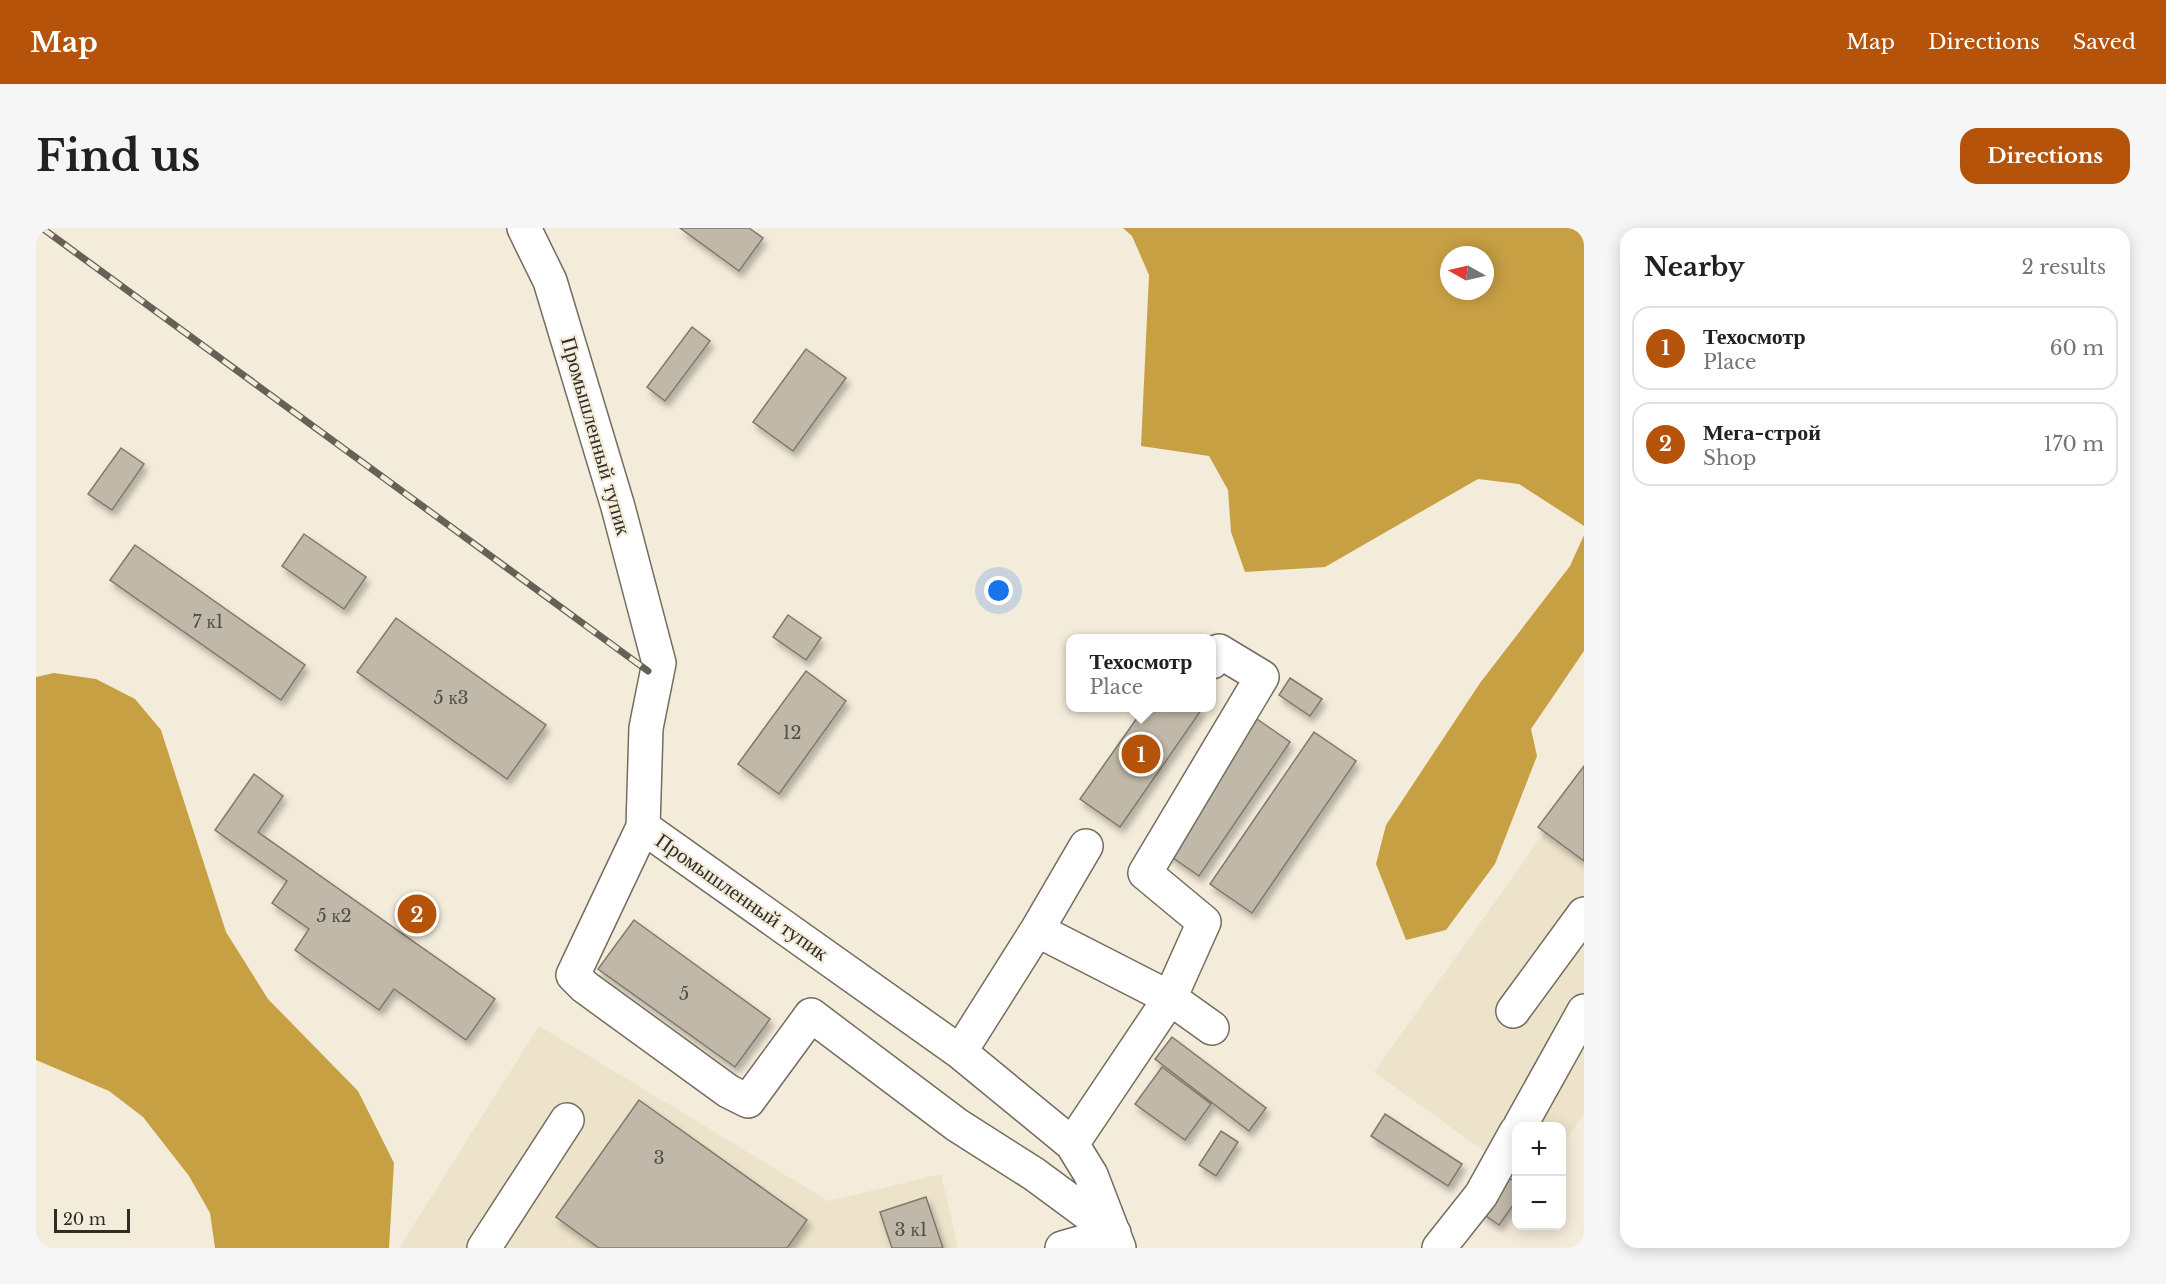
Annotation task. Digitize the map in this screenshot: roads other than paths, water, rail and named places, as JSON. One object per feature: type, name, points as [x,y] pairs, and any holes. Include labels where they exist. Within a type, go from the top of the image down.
[{"type":"street","name":"Промышленный тупик","points":[[524,228],[550,281],[618,507],[659,663],[646,728],[643,827],[960,1052],[1072,1144],[1091,1175],[1117,1241]]},
{"type":"street","points":[[1072,1144],[1170,998],[1204,922],[1145,873],[1262,677],[1219,651],[1216,656]]},
{"type":"street","points":[[643,827],[573,975],[585,987],[728,1090],[748,1101],[811,1015],[957,1125],[1034,1174],[1117,1241]]},
{"type":"street","points":[[960,1052],[1037,930],[1086,846]]},
{"type":"street","points":[[1513,1011],[1584,914]]},
{"type":"street","points":[[1037,930],[1170,998],[1212,1028]]},
{"type":"street","points":[[1522,1122],[1584,1011]]},
{"type":"street","points":[[484,1248],[567,1120]]},
{"type":"street","points":[[1439,1248],[1481,1195],[1512,1139]]},
{"type":"street","points":[[1062,1248],[1117,1241]]},
{"type":"railway","points":[[42,228],[648,671]]},
{"type":"place","name":"Техосмотр","points":[[1141,754]]},
{"type":"place","name":"Мега-строй","points":[[417,914]]}]
